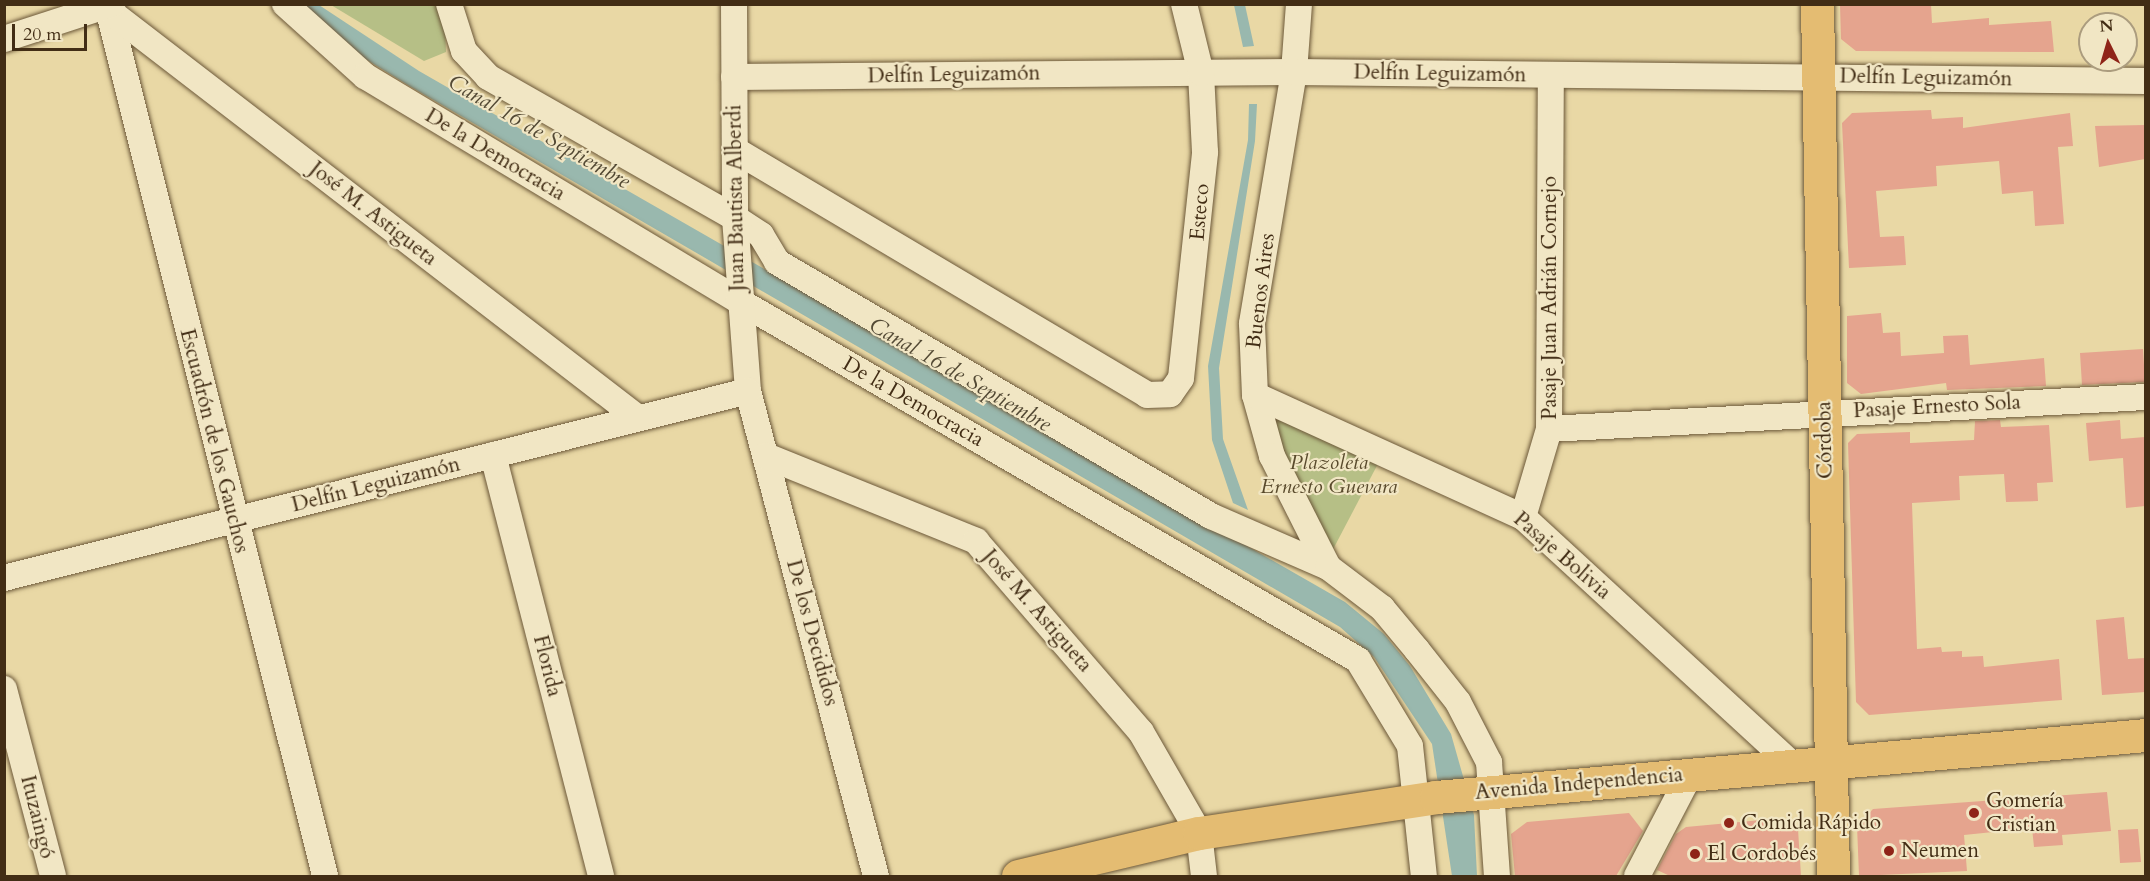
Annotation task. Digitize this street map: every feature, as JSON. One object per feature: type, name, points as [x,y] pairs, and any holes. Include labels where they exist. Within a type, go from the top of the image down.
[{"type":"main road","name":"Córdoba","points":[[1817,4],[1833,876]]},
{"type":"main road","name":"Avenida Independencia","points":[[1018,876],[1198,833],[1491,790],[2145,735]]},
{"type":"street","name":"De la Democracia","points":[[285,4],[365,76],[739,302],[1358,660],[1410,746],[1418,800],[1424,876]]},
{"type":"street","points":[[449,4],[464,51],[488,77],[735,218],[761,235],[777,262],[1052,424],[1211,516],[1328,567]]},
{"type":"street","name":"Juan Bautista Alberdi","points":[[734,4],[735,218],[739,302],[748,391]]},
{"type":"street","name":"Esteco","points":[[735,150],[1147,395],[1170,394],[1181,378],[1205,152],[1201,73],[1184,4]]},
{"type":"street","name":"Buenos Aires","points":[[1299,4],[1294,72],[1252,324],[1255,395],[1272,456],[1328,567],[1382,608],[1458,702],[1489,762],[1497,876]]},
{"type":"street","points":[[4,39],[109,6]]},
{"type":"street","name":"José M. Astigueta","points":[[109,6],[638,418]]},
{"type":"street","name":"Escuadrón de los Gauchos","points":[[109,6],[234,520],[325,876]]},
{"type":"street","name":"Delfín Leguizamón","points":[[734,77],[1294,72],[2145,81]]},
{"type":"street","name":"Pasaje Juan Adrián Cornejo","points":[[1523,517],[1549,429],[1551,75]]},
{"type":"street","name":"Delfín Leguizamón","points":[[4,578],[748,391]]},
{"type":"street","name":"De los Decididos","points":[[748,391],[876,876]]},
{"type":"street","name":"Pasaje Bolivia","points":[[1255,395],[1523,517],[1794,766]]},
{"type":"street","name":"Pasaje Ernesto Sola","points":[[1549,429],[1825,412],[2145,397]]},
{"type":"street","name":"Florida","points":[[493,455],[601,876]]},
{"type":"street","name":"José M. Astigueta","points":[[766,456],[976,541],[1141,732],[1198,833],[1204,876]]},
{"type":"street","name":"Ituzaingó","points":[[4,689],[52,876]]},
{"type":"street","points":[[1637,876],[1690,774]]},
{"type":"green space","points":[[331,5],[444,5],[446,52],[424,61]]},
{"type":"green space","name":"Plazoleta Ernesto Guevara","points":[[1263,404],[1381,458],[1329,557]]},
{"type":"water","points":[[295,5],[319,5],[419,71],[1345,602],[1384,634],[1410,666],[1451,734],[1474,815],[1477,876],[1452,876],[1432,744],[1374,657],[1340,627],[411,87],[328,36]]},
{"type":"water","points":[[1234,5],[1245,5],[1254,46],[1243,47]]},
{"type":"water","points":[[1249,104],[1257,104],[1255,141],[1219,368],[1223,439],[1248,510],[1233,503],[1212,440],[1208,366],[1248,140]]},
{"type":"building","points":[[1840,4],[1931,4],[1932,23],[1989,18],[1989,25],[2051,21],[2054,52],[1856,51],[1841,39]]},
{"type":"building","points":[[1931,110],[1932,119],[1963,117],[1963,128],[2070,113],[2073,146],[2058,147],[2064,224],[2035,226],[2033,191],[2002,194],[1999,161],[1936,166],[1937,186],[1876,191],[1880,237],[1904,236],[1906,265],[1849,268],[1842,123],[1852,113]]},
{"type":"building","points":[[2145,125],[2145,159],[2099,167],[2095,126]]},
{"type":"building","points":[[1881,313],[1883,333],[1900,332],[1901,356],[1944,353],[1943,336],[1968,335],[1970,365],[2044,358],[2046,386],[1947,390],[1946,383],[1861,394],[1847,383],[1847,316]]},
{"type":"building","points":[[2143,349],[2145,382],[2082,385],[2080,353]]},
{"type":"building","points":[[2000,420],[2001,427],[2049,425],[2053,482],[2037,483],[2038,501],[2006,502],[2004,474],[1959,476],[1960,500],[1912,503],[1917,649],[1941,647],[1942,652],[1962,651],[1962,657],[1983,656],[1984,667],[2059,659],[2062,700],[1869,715],[1856,702],[1848,443],[1857,434],[1910,432],[1910,443],[1974,440],[1975,421]]},
{"type":"building","points":[[2120,420],[2121,439],[2145,437],[2145,506],[2126,508],[2123,458],[2089,461],[2086,423]]},
{"type":"building","points":[[2124,617],[2128,659],[2145,658],[2145,692],[2102,695],[2096,620]]},
{"type":"building","points":[[2107,792],[2111,831],[2062,835],[2063,845],[2034,847],[2032,828],[1964,835],[1967,871],[1859,876],[1857,826],[1873,809]]},
{"type":"building","points":[[1629,813],[1643,831],[1616,876],[1515,876],[1511,834],[1527,822]]},
{"type":"building","points":[[1783,818],[1798,829],[1801,876],[1670,876],[1657,870],[1676,834],[1686,827]]},
{"type":"building","points":[[2138,829],[2141,862],[2120,863],[2118,830]]},
{"type":"place","name":"Gomería Cristian","points":[[1974,813]]},
{"type":"place","name":"Comida Rápido","points":[[1729,823]]},
{"type":"place","name":"Neumen","points":[[1889,851]]},
{"type":"place","name":"El Cordobés","points":[[1695,854]]},
{"type":"water label","name":"Canal 16 de Septiembre","points":[[539,132]]},
{"type":"water label","name":"Canal 16 de Septiembre","points":[[960,375]]}]
